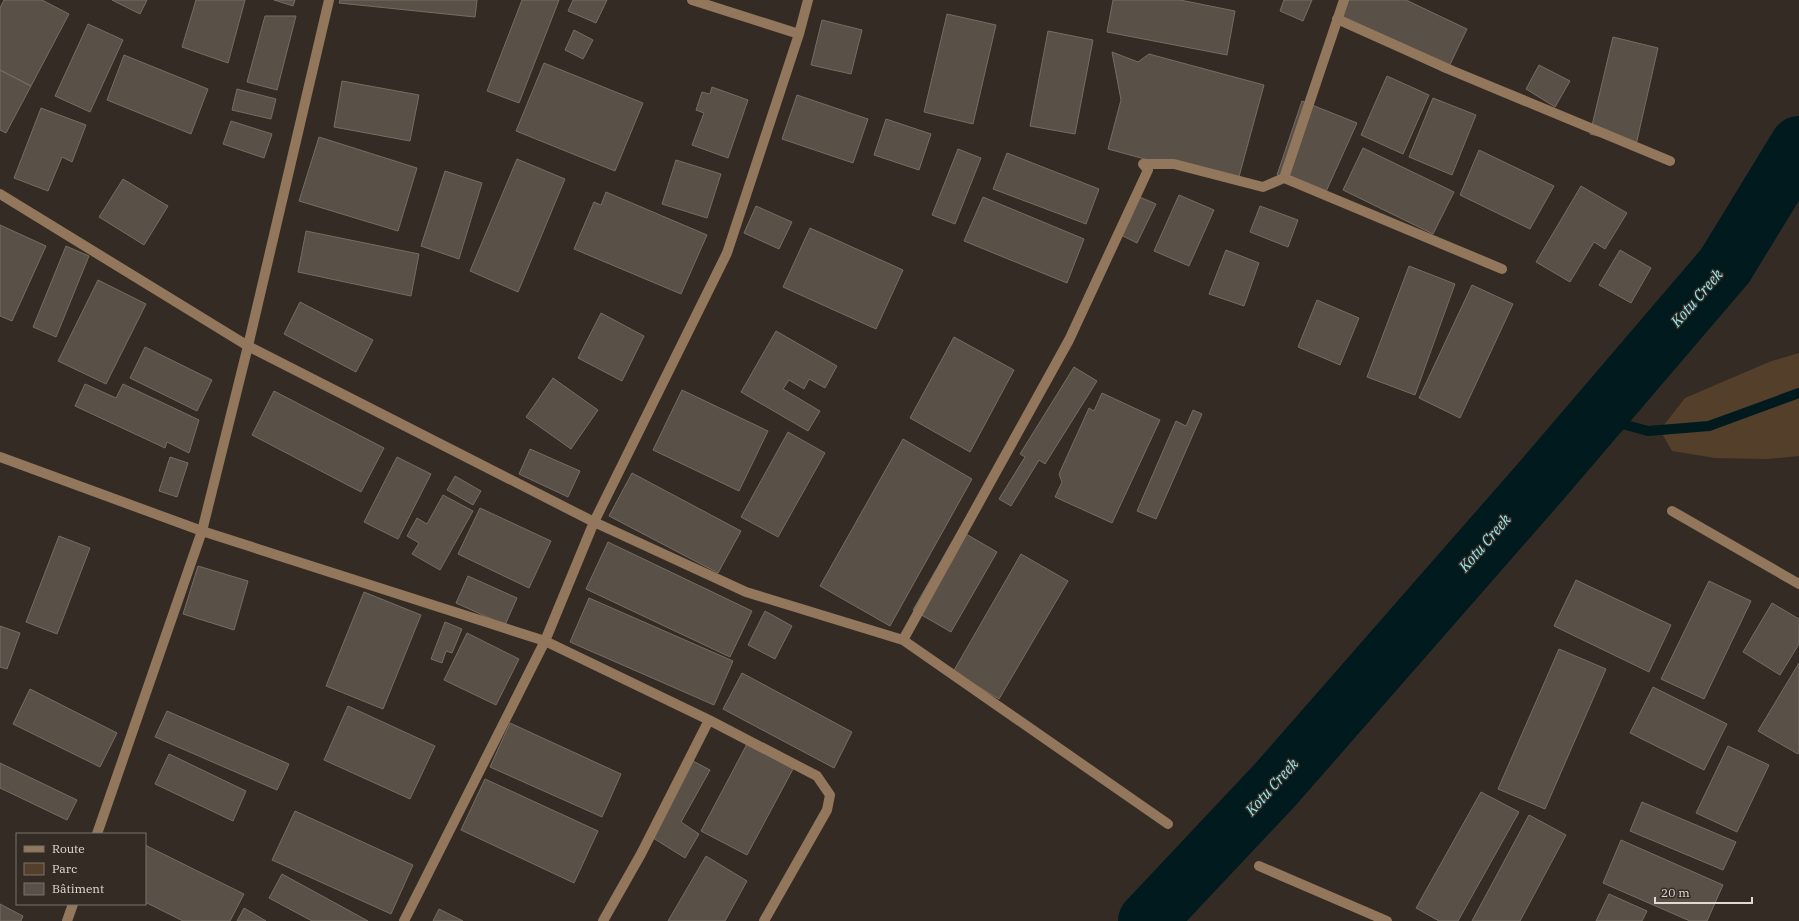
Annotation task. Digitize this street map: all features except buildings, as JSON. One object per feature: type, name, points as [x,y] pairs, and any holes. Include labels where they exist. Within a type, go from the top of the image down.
[{"type":"street","points":[[97,833],[202,531],[248,346],[330,0]]},
{"type":"street","points":[[692,0],[799,34]]},
{"type":"street","points":[[404,921],[545,641],[594,522],[727,253],[799,34],[808,0]]},
{"type":"street","points":[[1284,178],[1344,0]]},
{"type":"street","points":[[1337,19],[1453,71],[1670,161]]},
{"type":"street","points":[[903,640],[1070,340],[1148,170],[1143,164],[1174,164],[1263,187],[1284,178],[1502,269]]},
{"type":"street","points":[[0,194],[248,346],[594,522],[746,592],[903,640],[1168,824]]},
{"type":"street","points":[[0,457],[202,531],[545,641],[709,720],[817,776],[830,795],[827,810],[764,921]]},
{"type":"street","points":[[1672,511],[1799,584]]},
{"type":"street","points":[[603,921],[641,854],[709,720]]},
{"type":"street","points":[[1259,866],[1387,921]]},
{"type":"street","points":[[67,921],[72,905]]},
{"type":"green space","points":[[1799,353],[1799,456],[1767,459],[1715,458],[1672,451],[1660,430],[1685,398],[1769,362]]},
{"type":"waterway","name":"Kotu Creek","points":[[1147,921],[1275,785],[1542,480],[1725,266],[1799,145]]},
{"type":"waterway","points":[[1596,417],[1648,431],[1709,426],[1799,393]]}]
